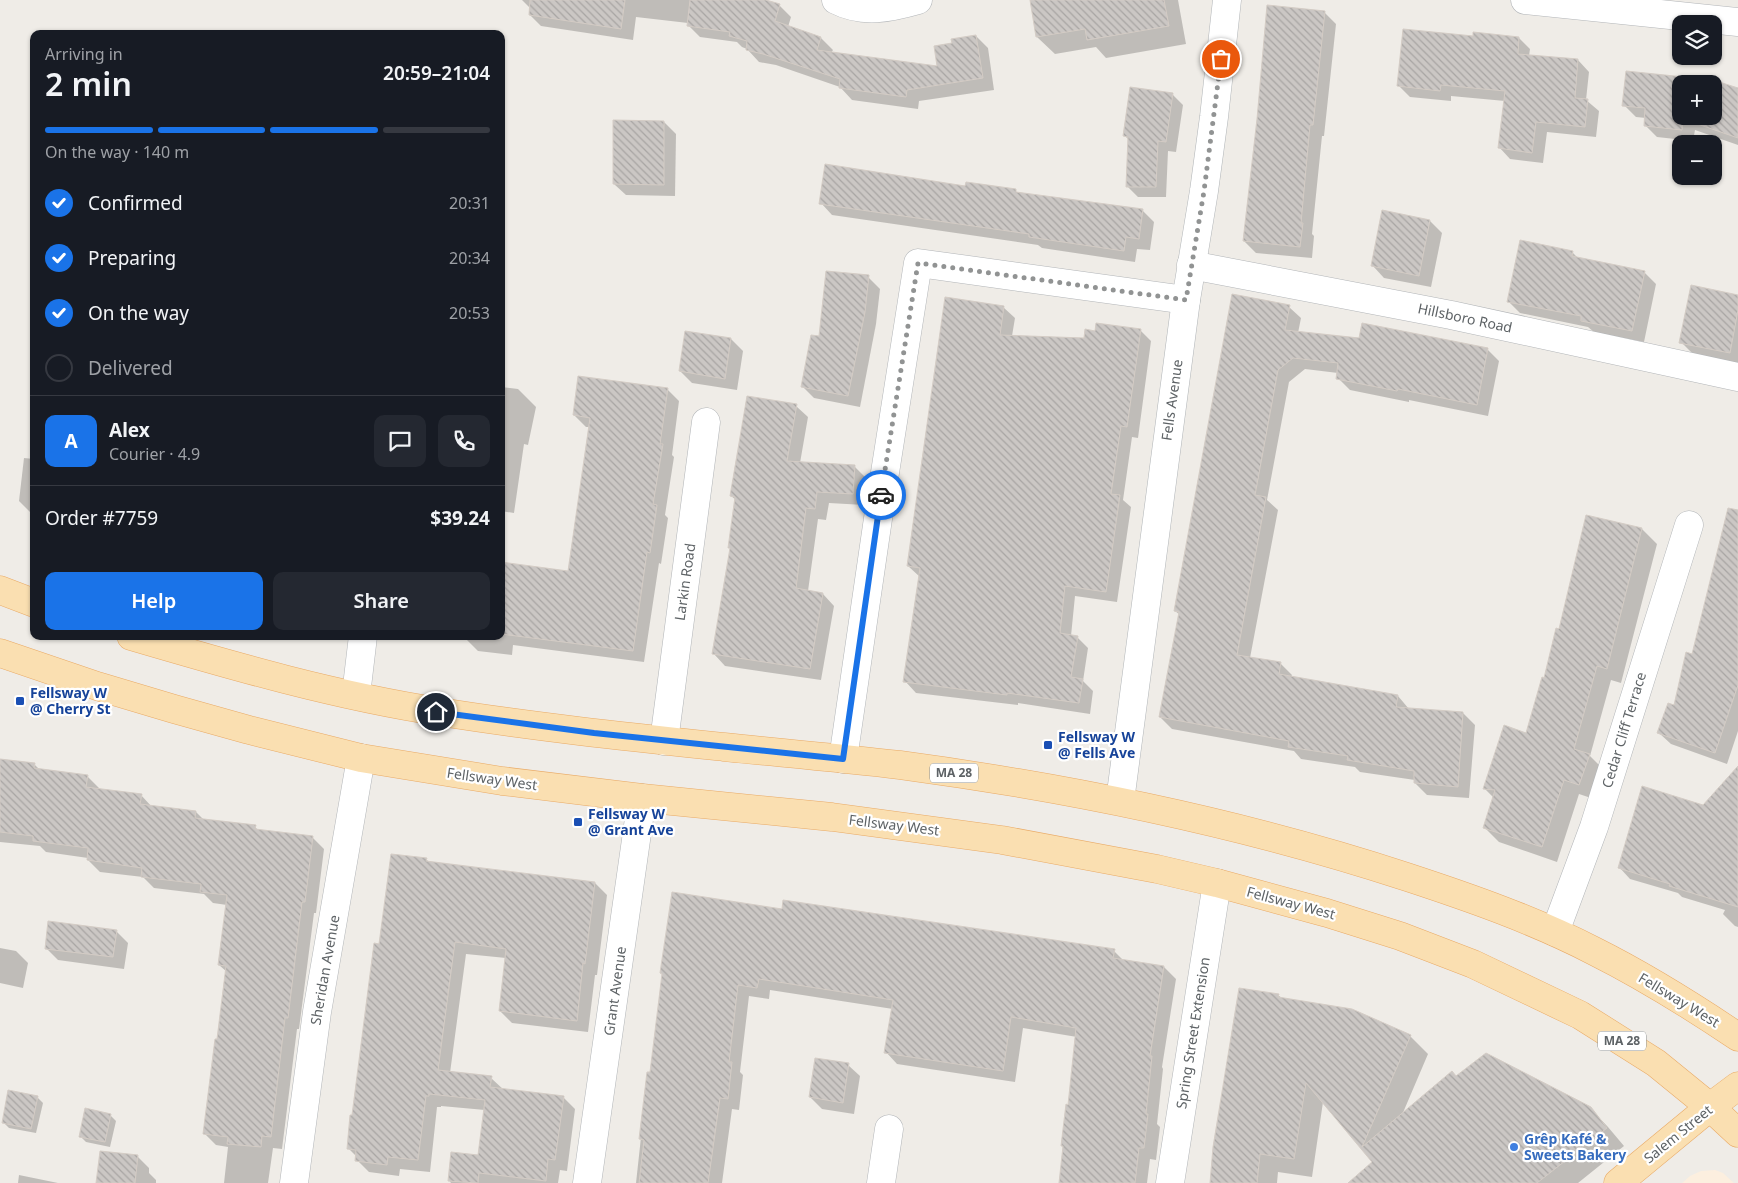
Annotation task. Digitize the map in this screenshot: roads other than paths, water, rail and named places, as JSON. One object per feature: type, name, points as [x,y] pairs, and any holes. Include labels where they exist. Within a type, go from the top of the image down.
[{"type":"main road","points":[[0,590],[30,601]]},
{"type":"main road","name":"Fellsway West","points":[[145,640],[280,678],[445,713],[536,726],[843,759],[989,778],[1120,801],[1288,841],[1372,865],[1457,894],[1555,932],[1594,951],[1668,992],[1738,1037]]},
{"type":"main road","name":"Fellsway West","points":[[0,653],[97,686],[174,709],[361,758],[502,781],[642,798],[832,817],[984,837],[1217,883],[1327,913],[1400,936],[1473,964],[1580,1015],[1656,1063],[1710,1107],[1738,1133]]},
{"type":"main road","name":"Salem Street","points":[[1618,1183],[1738,1086]]},
{"type":"street","points":[[836,0],[856,7],[872,9],[896,7],[918,0]]},
{"type":"street","name":"Fells Avenue","points":[[1120,801],[1186,300],[1209,154],[1227,0]]},
{"type":"street","points":[[1525,0],[1738,22]]},
{"type":"street","points":[[843,759],[918,263],[1186,300]]},
{"type":"street","name":"Hillsboro Road","points":[[1191,265],[1451,315],[1738,377]]},
{"type":"street","name":"Larkin Road","points":[[664,741],[706,422]]},
{"type":"street","name":"Cedar Cliff Terrace","points":[[1555,932],[1594,827],[1688,525]]},
{"type":"street","points":[[356,695],[363,640]]},
{"type":"street","name":"Sheridan Avenue","points":[[294,1183],[317,1012],[361,758]]},
{"type":"street","name":"Grant Avenue","points":[[587,1183],[642,798]]},
{"type":"street","name":"Spring Street Extension","points":[[1170,1183],[1217,883]]},
{"type":"street","points":[[881,1183],[889,1129]]},
{"type":"place","name":"Fellsway W @ Cherry St","points":[[20,701]]},
{"type":"place","name":"Fellsway W @ Fells Ave","points":[[1048,745]]},
{"type":"place","name":"Fellsway W @ Grant Ave","points":[[578,822]]},
{"type":"place","name":"Grêp Kafé & Sweets Bakery","points":[[1514,1147]]}]
